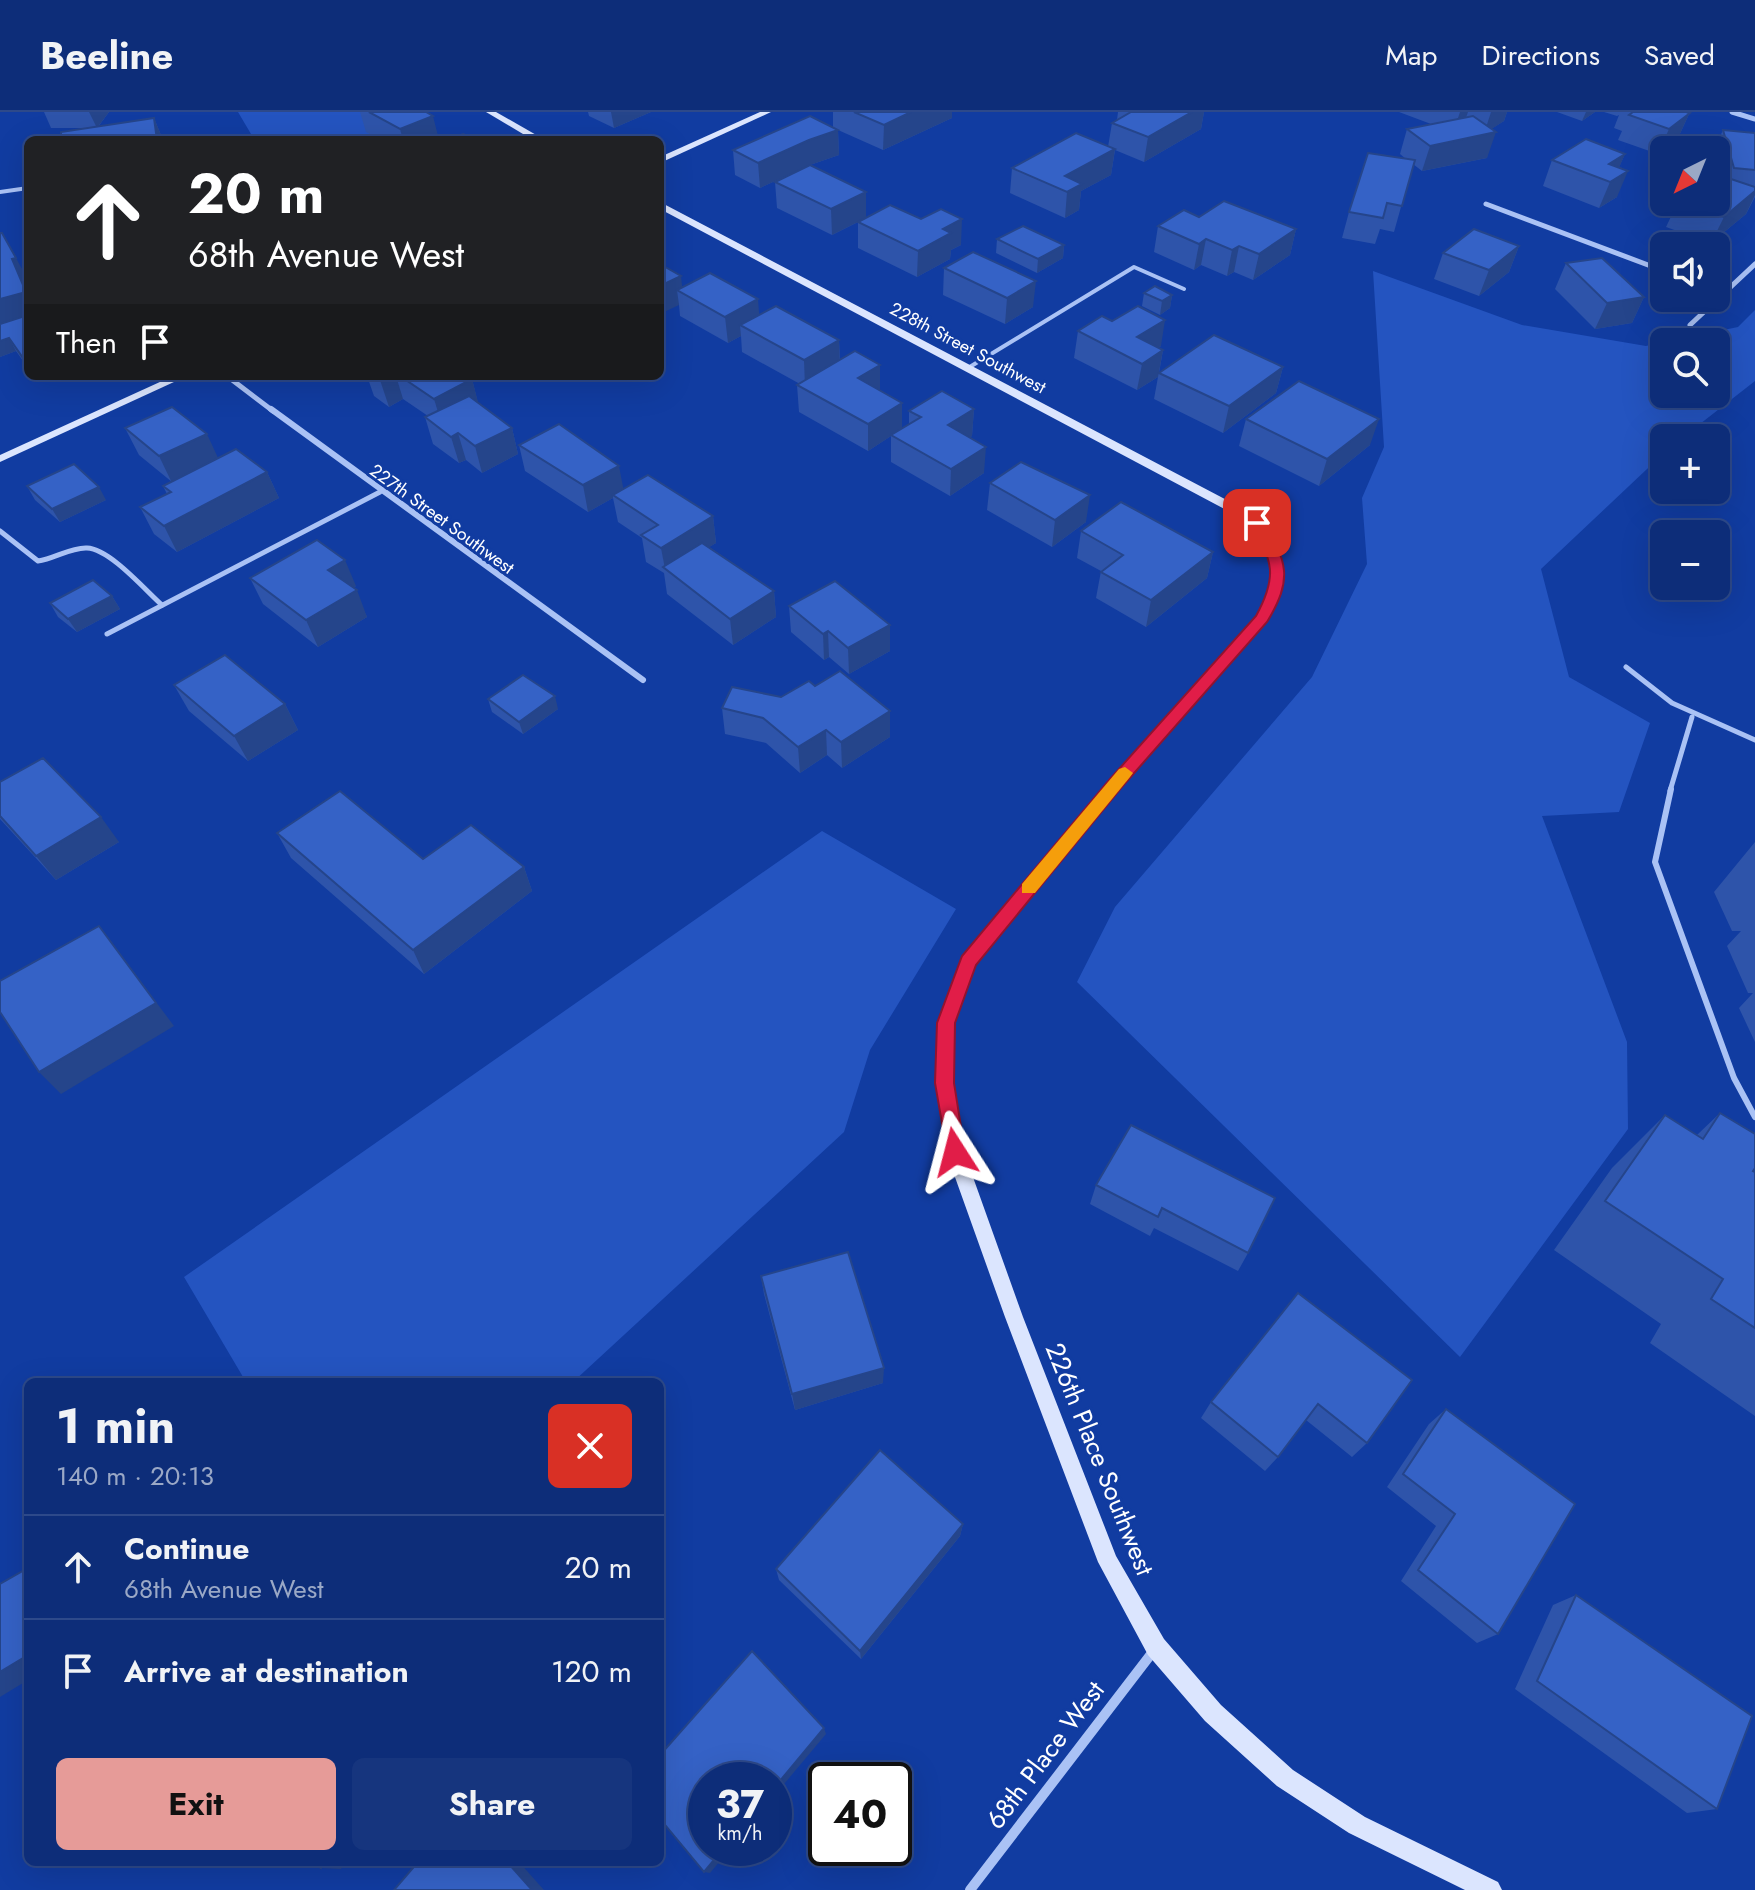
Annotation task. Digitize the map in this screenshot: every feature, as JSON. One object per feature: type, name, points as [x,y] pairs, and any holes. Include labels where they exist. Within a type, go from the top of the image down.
[{"type":"street","points":[[490,112],[533,136]]},
{"type":"street","points":[[664,158],[767,112]]},
{"type":"street","points":[[1732,112],[1755,119]]},
{"type":"street","points":[[1486,204],[1650,266]]},
{"type":"street","name":"228th Street Southwest","points":[[664,207],[1257,523]]},
{"type":"street","points":[[1730,287],[1755,264]]},
{"type":"street","points":[[1690,325],[1704,312]]},
{"type":"street","points":[[0,459],[173,380]]},
{"type":"street","name":"227th Street Southwest","points":[[232,380],[380,492],[643,680]]},
{"type":"street","name":"226th Place Southwest","points":[[1257,523],[1277,556],[1278,574],[1276,593],[1262,618],[1115,784],[968,961],[946,1023],[944,1083],[955,1152],[1014,1317],[1108,1562],[1156,1647],[1213,1713],[1285,1778],[1357,1825],[1490,1890]]},
{"type":"street","name":"68th Place West","points":[[970,1890],[1156,1647]]},
{"type":"lane","points":[[0,192],[24,189]]},
{"type":"lane","points":[[968,368],[1134,267],[1184,289]]},
{"type":"lane","points":[[107,634],[380,492]]},
{"type":"lane","points":[[0,531],[38,561],[53,560],[87,548],[102,553],[162,605]]},
{"type":"lane","points":[[1626,667],[1653,693],[1692,717],[1755,740]]},
{"type":"lane","points":[[1692,717],[1676,765],[1655,862],[1734,1078],[1755,1117]]},
{"type":"shaded area","points":[[238,112],[381,112],[396,136],[251,136]]},
{"type":"shaded area","points":[[1373,271],[1522,325],[1650,345],[1650,408],[1720,408],[1700,424],[1650,424],[1650,466],[1541,569],[1569,677],[1650,723],[1619,812],[1542,816],[1627,1042],[1628,1129],[1460,1357],[1077,982],[1115,907],[1312,677],[1367,564],[1362,498],[1384,447]]},
{"type":"shaded area","points":[[1755,310],[1755,381],[1730,401],[1730,329],[1738,327]]},
{"type":"shaded area","points":[[822,831],[956,909],[870,1050],[844,1132],[577,1378],[244,1378],[184,1277]]},
{"type":"building","points":[[369,112],[426,112],[433,116],[400,129]]},
{"type":"building","points":[[854,112],[911,112],[884,125]]},
{"type":"building","points":[[1131,112],[1192,112],[1148,137],[1112,123]]},
{"type":"building","points":[[1633,112],[1690,113],[1669,129],[1629,115]]},
{"type":"building","points":[[810,116],[838,130],[758,163],[733,150]]},
{"type":"building","points":[[1473,116],[1496,132],[1430,146],[1407,129]]},
{"type":"building","points":[[154,118],[156,136],[61,136],[61,132]]},
{"type":"building","points":[[1723,130],[1755,133],[1755,170],[1734,168],[1730,136],[1725,136]]},
{"type":"building","points":[[1076,133],[1115,149],[1065,176],[1082,184],[1067,192],[1012,168]]},
{"type":"building","points":[[1586,139],[1625,154],[1609,164],[1628,171],[1610,182],[1552,160]]},
{"type":"building","points":[[1368,153],[1415,160],[1402,206],[1387,203],[1383,218],[1349,212]]},
{"type":"building","points":[[810,165],[866,192],[831,209],[775,182]]},
{"type":"building","points":[[1730,179],[1755,187],[1755,191],[1730,212]]},
{"type":"building","points":[[1224,201],[1296,229],[1259,254],[1239,246],[1232,250],[1206,239],[1199,244],[1158,226],[1184,210],[1199,217]]},
{"type":"building","points":[[890,205],[921,219],[941,209],[962,219],[943,229],[951,233],[918,251],[858,222]]},
{"type":"building","points":[[1023,226],[1064,245],[1038,259],[997,239]]},
{"type":"building","points":[[1474,229],[1519,246],[1489,270],[1443,253]]},
{"type":"building","points":[[2,233],[16,258],[12,259],[24,293],[0,299]]},
{"type":"building","points":[[973,252],[1036,281],[1007,298],[944,268]]},
{"type":"building","points":[[1602,258],[1644,297],[1607,303],[1566,263]]},
{"type":"building","points":[[664,266],[681,276],[664,284]]},
{"type":"building","points":[[710,273],[758,299],[725,317],[677,290]]},
{"type":"building","points":[[1155,286],[1172,295],[1162,301],[1144,293]]},
{"type":"building","points":[[776,306],[839,340],[804,360],[740,325]]},
{"type":"building","points":[[1138,306],[1165,320],[1137,337],[1163,350],[1142,364],[1078,331],[1102,316],[1112,321]]},
{"type":"building","points":[[24,316],[24,359],[9,338],[0,341],[0,324]]},
{"type":"building","points":[[1214,335],[1283,367],[1229,406],[1159,373]]},
{"type":"building","points":[[855,351],[880,365],[858,378],[902,403],[868,424],[797,385]]},
{"type":"building","points":[[406,380],[470,380],[434,399]]},
{"type":"building","points":[[1299,381],[1379,419],[1327,459],[1246,419]]},
{"type":"building","points":[[942,391],[974,409],[948,425],[986,447],[951,469],[891,435],[921,417],[909,411]]},
{"type":"building","points":[[469,396],[512,428],[475,446],[458,433],[451,437],[425,417]]},
{"type":"building","points":[[172,407],[207,434],[159,456],[125,428]]},
{"type":"building","points":[[559,424],[619,466],[583,485],[519,445]]},
{"type":"building","points":[[236,449],[267,472],[164,526],[140,507],[171,492],[163,486]]},
{"type":"building","points":[[1021,462],[1090,495],[1055,520],[990,483]]},
{"type":"building","points":[[74,464],[99,487],[52,509],[27,486]]},
{"type":"building","points":[[648,475],[713,516],[661,548],[641,535],[658,525],[613,495]]},
{"type":"building","points":[[1121,502],[1213,552],[1151,600],[1101,572],[1123,555],[1081,531]]},
{"type":"building","points":[[317,540],[345,560],[328,570],[357,590],[306,620],[250,578]]},
{"type":"building","points":[[702,543],[774,591],[730,619],[663,567]]},
{"type":"building","points":[[93,580],[112,596],[68,619],[50,603]]},
{"type":"building","points":[[835,581],[890,625],[848,648],[828,631],[823,634],[789,606]]},
{"type":"building","points":[[225,655],[285,704],[234,736],[174,685]]},
{"type":"building","points":[[840,671],[890,711],[841,742],[826,730],[798,747],[763,718],[722,708],[732,687],[781,697],[809,681],[815,686]]},
{"type":"building","points":[[523,675],[555,696],[519,722],[488,699]]},
{"type":"building","points":[[43,758],[101,817],[36,856],[0,816],[0,782]]},
{"type":"building","points":[[340,791],[423,859],[471,825],[524,867],[413,950],[277,833]]},
{"type":"building","points":[[99,926],[156,1003],[39,1072],[0,1012],[0,981]]},
{"type":"building","points":[[1720,1113],[1755,1134],[1755,1328],[1711,1299],[1723,1279],[1605,1201],[1665,1115],[1703,1139]]},
{"type":"building","points":[[1131,1125],[1275,1198],[1248,1253],[1162,1208],[1158,1217],[1096,1185]]},
{"type":"building","points":[[848,1252],[884,1368],[792,1394],[761,1276]]},
{"type":"building","points":[[1298,1293],[1412,1380],[1367,1443],[1318,1404],[1278,1457],[1211,1402]]},
{"type":"building","points":[[1446,1409],[1575,1504],[1498,1634],[1418,1570],[1455,1514],[1403,1474]]},
{"type":"building","points":[[880,1450],[963,1524],[860,1651],[776,1569]]},
{"type":"building","points":[[24,1570],[24,1657],[0,1672],[0,1584]]},
{"type":"building","points":[[1576,1595],[1752,1716],[1717,1809],[1537,1681]]},
{"type":"building","points":[[752,1651],[824,1728],[792,1766],[792,1762],[688,1762],[688,1853],[664,1824],[664,1750]]},
{"type":"building","points":[[415,1866],[511,1866],[532,1890],[394,1890]]},
{"type":"slow traffic","points":[[1029,889],[1125,773]]},
{"type":"route","points":[[955,1152],[944,1083],[946,1023],[968,961],[1115,784],[1262,618],[1276,593],[1278,574],[1277,556],[1257,523]]}]
